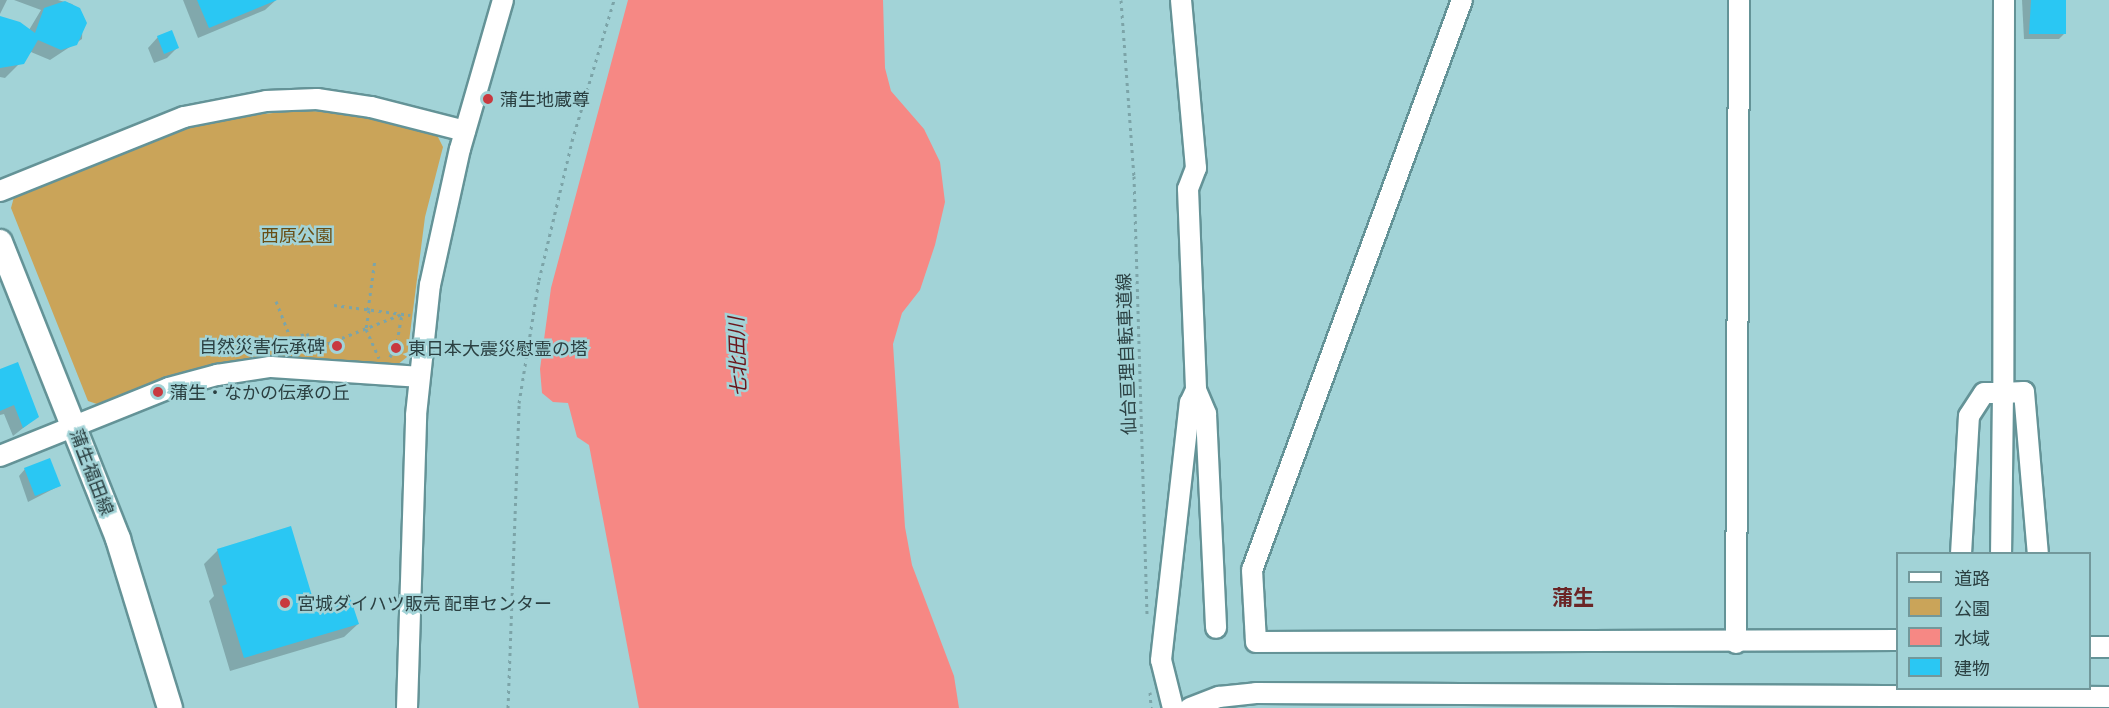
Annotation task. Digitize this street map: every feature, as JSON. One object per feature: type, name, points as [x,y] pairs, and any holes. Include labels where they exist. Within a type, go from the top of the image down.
[{"type":"main road","name":"蒲生福田線","points":[[0,242],[118,539],[170,708]]},
{"type":"street","points":[[407,708],[419,377],[430,285],[465,131],[503,0]]},
{"type":"street","points":[[1181,0],[1196,168],[1188,189],[1196,390],[1206,414],[1216,628]]},
{"type":"street","points":[[1462,0],[1252,570],[1256,642],[1736,643],[1896,640]]},
{"type":"street","points":[[1736,643],[1739,0]]},
{"type":"street","points":[[2001,552],[2004,0]]},
{"type":"street","points":[[0,191],[184,117],[266,101],[317,99],[360,106],[465,131]]},
{"type":"street","points":[[0,456],[169,388],[243,370],[310,368],[419,377]]},
{"type":"street","points":[[1173,708],[1161,660],[1190,403],[1196,390]]},
{"type":"street","points":[[1962,552],[1969,416],[1984,393],[2024,392],[2038,552]]},
{"type":"street","points":[[2091,647],[2109,647]]},
{"type":"street","points":[[1190,708],[1212,698],[1256,693],[2000,692],[2109,696]]},
{"type":"path","points":[[508,708],[519,403],[542,268],[572,141],[614,0]]},
{"type":"path","name":"仙台亘理自転車道線","points":[[1121,0],[1134,176],[1148,627]]},
{"type":"path","points":[[375,259],[366,329],[378,358],[389,359],[397,342],[402,314]]},
{"type":"path","points":[[276,301],[291,339]]},
{"type":"path","points":[[334,305],[409,315]]},
{"type":"path","points":[[261,351],[307,333],[314,349],[402,314]]},
{"type":"path","points":[[1150,687],[1151,708]]},
{"type":"green space","name":"西原公園","points":[[302,110],[354,115],[437,135],[443,147],[425,217],[407,357],[397,365],[266,358],[217,363],[97,404],[88,401],[11,208],[14,197],[171,133],[225,118]]},
{"type":"water","name":"七北田川","points":[[628,0],[883,0],[885,68],[891,91],[924,129],[940,162],[945,202],[935,245],[920,290],[902,313],[893,344],[905,527],[912,565],[954,676],[959,708],[639,708],[589,445],[577,437],[568,403],[553,402],[542,393],[540,369],[551,288]]},
{"type":"building","points":[[197,0],[277,0],[209,28]]},
{"type":"building","points":[[2031,0],[2066,0],[2066,34],[2029,34]]},
{"type":"building","points":[[65,1],[80,8],[87,23],[77,45],[61,50],[38,40],[24,64],[0,68],[0,16],[20,22],[35,33],[44,8]]},
{"type":"building","points":[[172,30],[179,48],[164,54],[157,36]]},
{"type":"building","points":[[18,362],[39,417],[23,428],[14,405],[0,411],[0,369]]},
{"type":"building","points":[[50,458],[61,486],[35,496],[24,468]]},
{"type":"building","points":[[291,526],[316,609],[350,597],[359,624],[244,658],[222,586],[227,584],[217,549]]},
{"type":"place","name":"蒲生地蔵尊","points":[[488,99]]},
{"type":"place","name":"自然災害伝承碑","points":[[337,346]]},
{"type":"place","name":"東日本大震災慰霊の塔","points":[[396,348]]},
{"type":"place","name":"蒲生・なかの伝承の丘","points":[[158,392]]},
{"type":"place","name":"宮城ダイハツ販売 配車センター","points":[[285,603]]},
{"type":"district","name":"蒲生","points":[[1573,597]]}]
